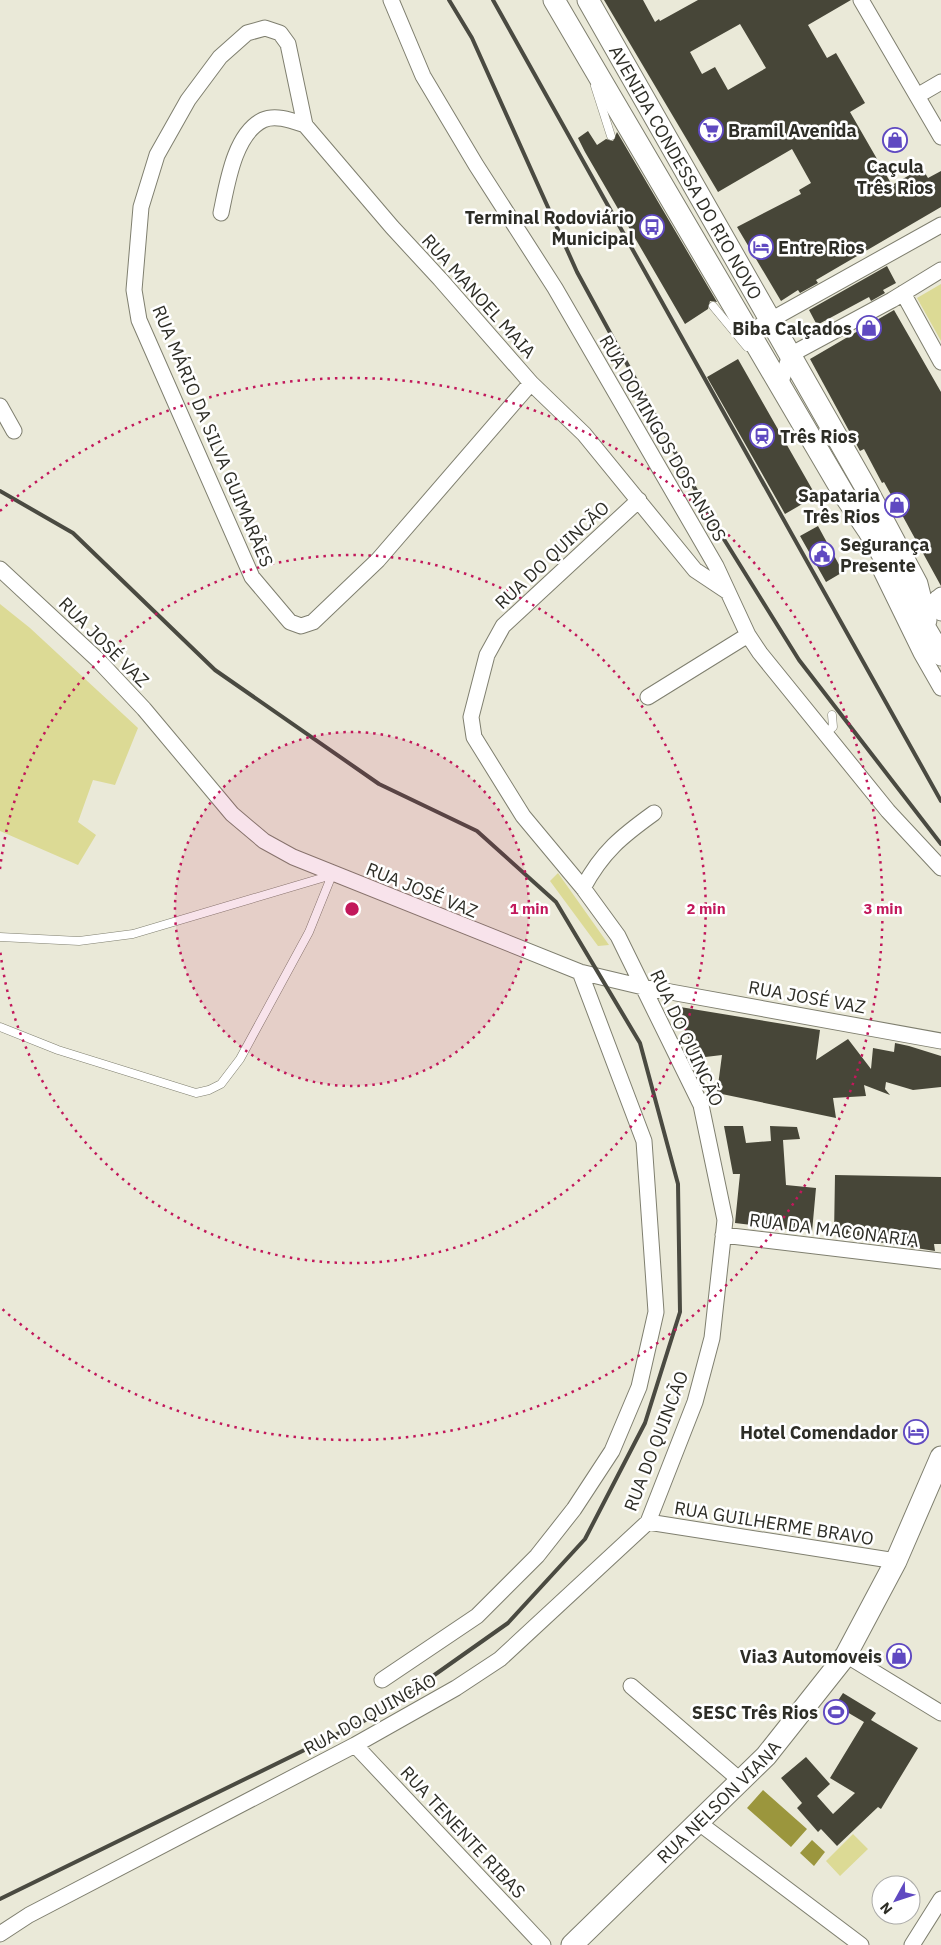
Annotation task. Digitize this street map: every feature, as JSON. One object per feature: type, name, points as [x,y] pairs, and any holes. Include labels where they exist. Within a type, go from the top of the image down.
[{"type":"main road","name":"AVENIDA CONDESSA DO RIO NOVO","points":[[554,0],[845,496],[868,530],[928,632]]},
{"type":"main road","name":"AVENIDA CONDESSA DO RIO NOVO","points":[[588,0],[866,488],[917,584],[936,603],[928,632]]},
{"type":"main road","points":[[928,632],[941,655]]},
{"type":"main road","name":"RUA NELSON VIANA","points":[[582,1942],[766,1756],[846,1655],[896,1561],[941,1456]]},
{"type":"street","name":"RUA DOMINGOS DOS ANJOS","points":[[391,0],[423,76],[476,165],[555,288],[730,593],[748,635],[760,654],[888,811],[941,868]]},
{"type":"street","points":[[861,0],[941,137]]},
{"type":"street","name":"RUA MÁRIO DA SILVA GUIMARÃES","points":[[304,125],[288,44],[280,33],[265,28],[247,32],[220,56],[188,100],[157,155],[141,207],[134,290],[140,320],[252,577],[290,622],[301,626],[313,622],[378,560],[531,383]]},
{"type":"street","points":[[917,96],[941,82]]},
{"type":"street","points":[[221,213],[233,160],[246,136],[264,120],[286,118],[304,125]]},
{"type":"street","name":"RUA MANOEL MAIA","points":[[304,125],[531,383],[584,434],[695,570],[730,593]]},
{"type":"street","points":[[749,332],[941,225]]},
{"type":"street","points":[[781,387],[790,355],[941,270]]},
{"type":"street","points":[[903,293],[941,362]]},
{"type":"street","points":[[0,406],[14,431]]},
{"type":"street","name":"AVENIDA CONDESSA DO RIO NOVO","points":[[845,496],[921,653],[941,688]]},
{"type":"street","name":"RUA DO QUINCÃO","points":[[0,1934],[29,1915],[355,1745],[456,1688],[500,1659],[648,1522],[695,1402],[712,1338],[725,1220],[701,1105],[618,936],[583,888],[524,816],[474,737],[471,717],[487,655],[503,626],[638,500]]},
{"type":"street","name":"RUA JOSÉ VAZ","points":[[0,569],[98,660],[144,709],[232,814],[264,841],[332,874],[580,972],[643,987],[941,1041]]},
{"type":"street","points":[[648,697],[748,635]]},
{"type":"street","points":[[583,888],[594,867],[606,852],[622,836],[654,813]]},
{"type":"street","points":[[382,1680],[477,1616],[537,1556],[574,1509],[612,1451],[638,1387],[656,1312],[644,1141],[580,972]]},
{"type":"street","name":"RUA DA MACONARIA","points":[[723,1235],[941,1261]]},
{"type":"street","name":"RUA GUILHERME BRAVO","points":[[648,1522],[896,1561]]},
{"type":"street","points":[[846,1655],[941,1713]]},
{"type":"street","points":[[631,1686],[741,1781]]},
{"type":"street","name":"RUA TENENTE RIBAS","points":[[355,1745],[543,1945]]},
{"type":"street","points":[[698,1823],[861,1945]]},
{"type":"street","points":[[912,1945],[941,1899]]},
{"type":"lane","points":[[582,48],[611,136]]},
{"type":"lane","points":[[713,306],[781,387]]},
{"type":"lane","points":[[824,734],[832,727],[832,715]]},
{"type":"lane","points":[[0,937],[79,941],[133,934],[332,874]]},
{"type":"lane","points":[[0,1027],[58,1050],[196,1093],[209,1090],[221,1084],[250,1042],[309,932],[332,874]]},
{"type":"shaded area","points":[[941,284],[941,341],[917,298]]},
{"type":"shaded area","points":[[0,604],[30,628],[138,728],[115,785],[93,780],[78,822],[96,835],[78,865],[0,831]]},
{"type":"shaded area","points":[[558,873],[609,945],[598,946],[550,881]]},
{"type":"shaded area","points":[[763,1790],[807,1829],[791,1847],[747,1808]]},
{"type":"shaded area","points":[[853,1834],[868,1849],[840,1876],[826,1861]]},
{"type":"shaded area","points":[[812,1840],[825,1852],[814,1866],[800,1853]]},
{"type":"building","points":[[604,0],[643,0],[655,22],[698,0],[851,0],[808,25],[827,58],[836,53],[865,103],[850,112],[892,185],[922,168],[928,178],[941,171],[941,207],[816,280],[818,283],[800,293],[798,290],[781,301],[737,227],[801,194],[799,190],[811,183],[792,149],[718,192]],"holes":[[[740,24],[766,68],[728,90],[715,67],[702,74],[690,52]]]},
{"type":"building","name":"Terminal Rodoviário Municipal","points":[[588,131],[597,145],[606,139],[613,141],[617,132],[717,302],[710,301],[708,309],[685,324],[585,152],[578,138]]},
{"type":"building","points":[[887,266],[896,283],[883,290],[885,293],[871,301],[869,297],[817,325],[809,310]]},
{"type":"building","points":[[894,310],[941,392],[941,586],[884,482],[882,483],[864,449],[860,451],[810,359]]},
{"type":"building","name":"Três Rios","points":[[738,359],[816,496],[785,514],[707,377]]},
{"type":"building","name":"Segurança Presente","points":[[818,526],[843,572],[826,582],[800,536]]},
{"type":"building","points":[[674,1006],[820,1030],[816,1060],[848,1039],[871,1069],[873,1048],[894,1052],[895,1043],[909,1046],[941,1056],[941,1087],[913,1090],[886,1082],[885,1089],[890,1095],[864,1085],[866,1096],[833,1098],[836,1118],[717,1093],[722,1055],[697,1058]]},
{"type":"building","points":[[724,1126],[743,1126],[746,1143],[771,1141],[770,1126],[797,1127],[800,1139],[783,1140],[786,1185],[816,1188],[812,1232],[735,1223],[740,1174],[733,1174]]},
{"type":"building","points":[[835,1175],[941,1177],[941,1244],[934,1244],[935,1251],[834,1235]]},
{"type":"building","points":[[843,1693],[876,1713],[871,1720],[918,1748],[881,1809],[878,1807],[837,1846],[821,1829],[818,1832],[797,1808],[802,1803],[781,1778],[806,1757],[830,1784],[817,1796],[833,1814],[855,1793],[830,1778],[864,1722],[835,1705]]},
{"type":"railway","points":[[449,0],[472,38],[577,272],[712,520],[799,660],[941,844]]},
{"type":"railway","points":[[493,0],[941,801]]},
{"type":"railway","points":[[0,491],[73,533],[215,670],[379,784],[477,831],[556,902],[640,1043],[678,1184],[680,1312],[645,1423],[585,1539],[508,1623],[382,1712],[0,1899]]},
{"type":"place","name":"Bramil Avenida","points":[[711,130]]},
{"type":"place","name":"Caçula Três Rios","points":[[895,140]]},
{"type":"place","name":"Terminal Rodoviário Municipal","points":[[652,227]]},
{"type":"place","name":"Entre Rios","points":[[761,247]]},
{"type":"place","name":"Biba Calçados","points":[[869,328]]},
{"type":"place","name":"Três Rios","points":[[762,436]]},
{"type":"place","name":"Sapataria Três Rios","points":[[897,505]]},
{"type":"place","name":"Segurança Presente","points":[[822,554]]},
{"type":"place","name":"Hotel Comendador","points":[[916,1432]]},
{"type":"place","name":"Via3 Automoveis","points":[[899,1656]]},
{"type":"place","name":"SESC Três Rios","points":[[836,1712]]}]
